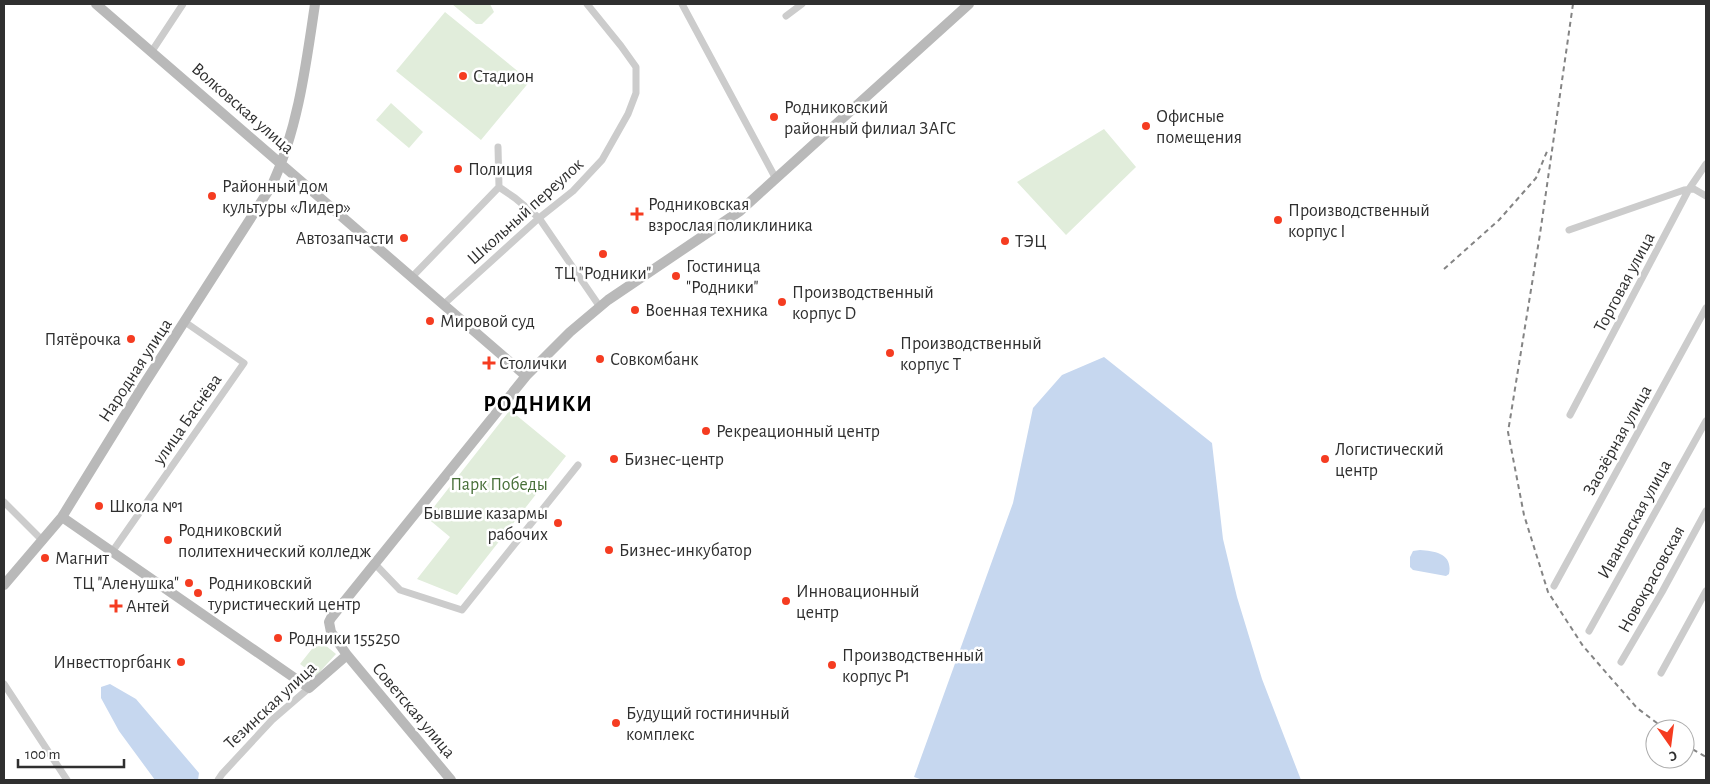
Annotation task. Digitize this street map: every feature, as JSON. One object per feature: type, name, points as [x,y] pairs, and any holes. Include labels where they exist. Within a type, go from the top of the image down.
[{"type":"main road","name":"Волковская улица","points":[[96,4],[526,376]]},
{"type":"main road","name":"Народная улица","points":[[4,585],[62,517],[141,389],[272,185],[282,163],[299,98],[315,4]]},
{"type":"main road","name":"Советская улица","points":[[451,780],[347,655],[333,636],[329,622],[526,376],[570,332],[600,307],[740,211],[969,4]]},
{"type":"main road","points":[[62,517],[309,688]]},
{"type":"main road","name":"Тезинская улица","points":[[309,688],[347,655]]},
{"type":"street","points":[[152,52],[183,4]]},
{"type":"street","name":"Школьный переулок","points":[[444,304],[539,218],[573,191],[602,160],[628,114],[636,94],[636,67],[587,4]]},
{"type":"street","points":[[682,4],[776,180]]},
{"type":"street","points":[[786,16],[802,4]]},
{"type":"street","points":[[412,277],[499,187],[498,147]]},
{"type":"street","name":"Торговая улица","points":[[1570,415],[1688,190],[1706,164]]},
{"type":"street","points":[[499,187],[539,218],[600,307]]},
{"type":"street","points":[[1570,230],[1688,190],[1694,189],[1706,196]]},
{"type":"street","name":"Заозёрная улица","points":[[1554,586],[1706,308]]},
{"type":"street","name":"улица Баснёва","points":[[112,552],[244,363],[185,322]]},
{"type":"street","name":"Ивановская улица","points":[[1589,631],[1706,421]]},
{"type":"street","points":[[375,564],[400,590],[462,610],[578,465]]},
{"type":"street","points":[[4,502],[43,541]]},
{"type":"street","name":"Новокрасовская","points":[[1621,662],[1706,511]]},
{"type":"street","points":[[1661,673],[1706,591]]},
{"type":"street","points":[[4,684],[67,780]]},
{"type":"street","name":"Тезинская улица","points":[[218,780],[272,720],[309,688]]},
{"type":"green space","points":[[452,4],[490,4],[494,12],[482,24],[476,24]]},
{"type":"green space","name":"Стадион","points":[[445,12],[530,81],[481,140],[396,71]]},
{"type":"green space","points":[[391,103],[423,132],[409,148],[376,120]]},
{"type":"green space","points":[[1104,129],[1136,167],[1066,235],[1017,182]]},
{"type":"green space","name":"Парк Победы","points":[[510,410],[566,456],[457,595],[417,579],[450,537],[426,517]]},
{"type":"green space","points":[[319,640],[336,654],[316,676],[300,664]]},
{"type":"water","points":[[1104,357],[1212,443],[1223,539],[1237,597],[1262,679],[1301,780],[923,780],[914,777],[1013,503],[1033,408],[1062,375]]},
{"type":"water","points":[[1413,551],[1432,551],[1446,558],[1450,567],[1449,574],[1446,576],[1413,570],[1410,567],[1410,557]]},
{"type":"water","points":[[110,684],[136,699],[199,773],[198,780],[155,780],[119,731],[101,698],[101,687]]},
{"type":"railway","points":[[1573,4],[1540,234],[1508,432],[1524,515],[1548,592],[1583,646],[1637,708],[1652,719]]},
{"type":"railway","points":[[1444,269],[1499,220],[1536,178],[1548,149]]},
{"type":"railway","points":[[1695,751],[1706,757]]},
{"type":"place","name":"Стадион","points":[[463,76]]},
{"type":"place","name":"Родниковский районный филиал ЗАГС","points":[[774,117]]},
{"type":"place","name":"Офисные помещения","points":[[1146,126]]},
{"type":"place","name":"Полиция","points":[[458,169]]},
{"type":"place","name":"Районный дом культуры «Лидер»","points":[[212,196]]},
{"type":"place","name":"Родниковская взрослая поликлиника","points":[[637,214]]},
{"type":"place","name":"Производственный корпус I","points":[[1278,220]]},
{"type":"place","name":"Автозапчасти","points":[[404,238]]},
{"type":"place","name":"ТЭЦ","points":[[1005,241]]},
{"type":"place","name":"ТЦ \"Родники\"","points":[[603,254]]},
{"type":"place","name":"Гостиница \"Родники\"","points":[[676,276]]},
{"type":"place","name":"Производственный корпус D","points":[[782,302]]},
{"type":"place","name":"Военная техника","points":[[635,310]]},
{"type":"place","name":"Мировой суд","points":[[430,321]]},
{"type":"place","name":"Пятёрочка","points":[[131,339]]},
{"type":"place","name":"Производственный корпус T","points":[[890,353]]},
{"type":"place","name":"Совкомбанк","points":[[600,359]]},
{"type":"place","name":"Столички","points":[[489,363]]},
{"type":"place","name":"Рекреационный центр","points":[[706,431]]},
{"type":"place","name":"Бизнес-центр","points":[[614,459]]},
{"type":"place","name":"Логистический центр","points":[[1325,459]]},
{"type":"place","name":"Школа №1","points":[[99,506]]},
{"type":"place","name":"Бывшие казармы рабочих","points":[[558,523]]},
{"type":"place","name":"Родниковский политехнический колледж","points":[[168,540]]},
{"type":"place","name":"Бизнес-инкубатор","points":[[609,550]]},
{"type":"place","name":"Магнит","points":[[45,558]]},
{"type":"place","name":"ТЦ \"Аленушка\"","points":[[189,583]]},
{"type":"place","name":"Родниковский туристический центр","points":[[198,593]]},
{"type":"place","name":"Инновационный центр","points":[[786,601]]},
{"type":"place","name":"Антей","points":[[116,606]]},
{"type":"place","name":"Родники 155250","points":[[278,638]]},
{"type":"place","name":"Инвестторгбанк","points":[[181,662]]},
{"type":"place","name":"Производственный корпус P1","points":[[832,665]]},
{"type":"place","name":"Будущий гостиничный комплекс","points":[[616,723]]},
{"type":"district","name":"РОДНИКИ","points":[[538,403]]}]
